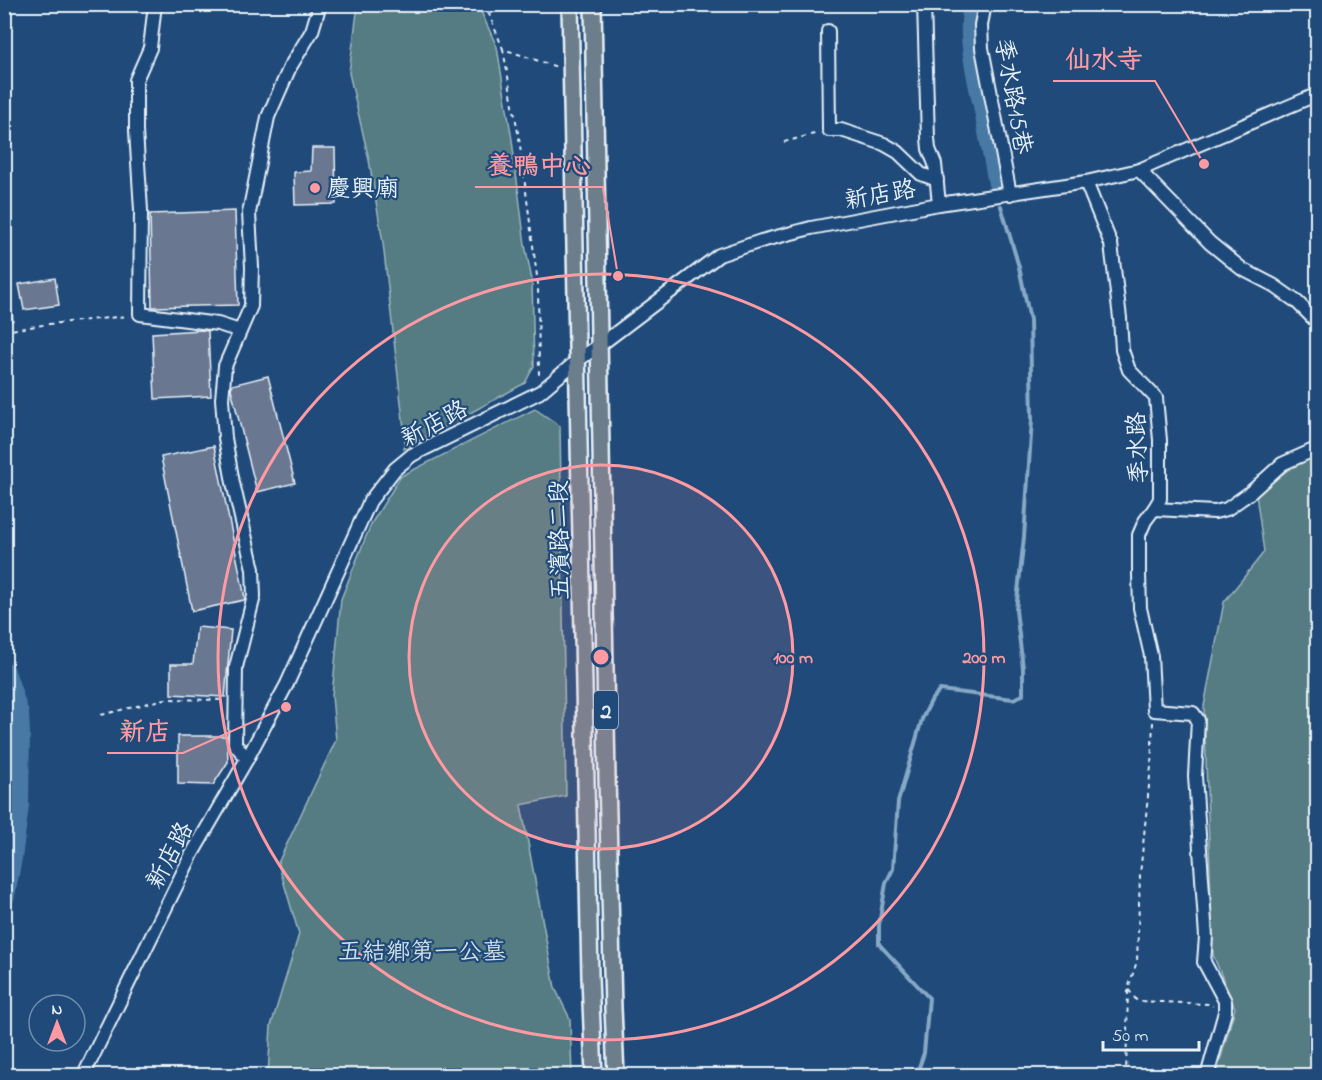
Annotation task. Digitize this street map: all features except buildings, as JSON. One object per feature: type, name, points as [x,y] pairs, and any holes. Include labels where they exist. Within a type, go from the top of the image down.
[{"type":"main road","name":"五濱路二段","points":[[570,4],[594,1076]]},
{"type":"main road","name":"五濱路二段","points":[[593,4],[607,778],[612,1008],[616,1076]]},
{"type":"street","points":[[155,4],[150,48],[136,80],[136,131],[141,210],[140,314],[218,324],[240,331]]},
{"type":"street","points":[[247,759],[235,744],[236,667],[254,596],[253,569],[225,438],[222,399],[225,366],[251,306],[252,267],[249,213],[268,117],[290,67],[312,31],[320,4]]},
{"type":"street","points":[[924,4],[928,138],[935,165],[939,204]]},
{"type":"street","name":"季水路15巷","points":[[985,4],[981,25],[982,48],[1010,194]]},
{"type":"street","points":[[828,31],[829,130],[841,130],[884,144],[898,152],[921,174],[937,180]]},
{"type":"street","points":[[1010,194],[1086,182],[1139,170],[1317,94]]},
{"type":"street","points":[[1139,170],[1210,243],[1242,269],[1273,285],[1297,302],[1317,323]]},
{"type":"street","name":"季水路","points":[[1086,182],[1111,244],[1122,350],[1129,370],[1156,398],[1160,440],[1160,499],[1154,509],[1215,512],[1227,508],[1251,492],[1282,464],[1317,448]]},
{"type":"street","name":"新店路","points":[[83,1076],[192,854],[287,684],[370,501],[395,469],[412,455],[540,392],[578,360],[719,255],[811,228],[939,204],[1010,194]]},
{"type":"street","points":[[1154,509],[1139,535],[1140,608],[1151,656],[1154,710],[1193,713],[1198,720],[1195,776],[1206,937],[1204,962],[1225,1001],[1225,1012],[1207,1076]]},
{"type":"path","points":[[484,4],[503,50],[519,138],[538,284],[540,392]]},
{"type":"path","points":[[503,50],[572,72]]},
{"type":"path","points":[[784,142],[829,130]]},
{"type":"path","points":[[4,333],[49,324],[140,314]]},
{"type":"path","points":[[101,716],[165,699],[236,700]]},
{"type":"path","points":[[1125,1076],[1128,989],[1137,962],[1140,875],[1154,710]]},
{"type":"path","points":[[1128,989],[1137,1001],[1208,1004],[1225,1012]]},
{"type":"green space","points":[[358,5],[478,5],[497,47],[532,280],[534,366],[525,383],[404,449],[405,438],[383,243],[369,160],[349,73]]},
{"type":"green space","name":"五結鄉第一公墓","points":[[535,409],[560,426],[566,796],[521,805],[555,988],[570,1019],[572,1075],[268,1075],[271,1026],[299,934],[278,863],[336,740],[332,696],[341,599],[371,524],[401,476]]},
{"type":"green space","points":[[1317,457],[1317,1075],[1216,1075],[1235,1008],[1213,955],[1204,706],[1224,602],[1264,552],[1256,494],[1300,461]]},
{"type":"water","points":[[5,673],[18,714],[19,733],[18,805],[5,893]]},
{"type":"waterway","points":[[971,4],[968,41],[995,184]]},
{"type":"waterway","points":[[916,1076],[924,1053],[929,998],[879,944],[879,925],[886,883],[893,869],[898,802],[922,719],[932,699],[940,690],[1013,699],[1023,695],[1023,668],[1016,610],[1024,537],[1032,420],[1030,320],[1019,267],[1001,206]]},
{"type":"waterway","points":[[4,270],[12,320]]},
{"type":"waterway","points":[[4,672],[18,714],[19,733],[18,805],[4,895]]},
{"type":"place","name":"仙水寺","points":[[1204,164]]},
{"type":"place","name":"慶興廟","points":[[315,188]]},
{"type":"place","name":"養鴨中心","points":[[618,276]]},
{"type":"place","name":"新店","points":[[286,707]]}]
